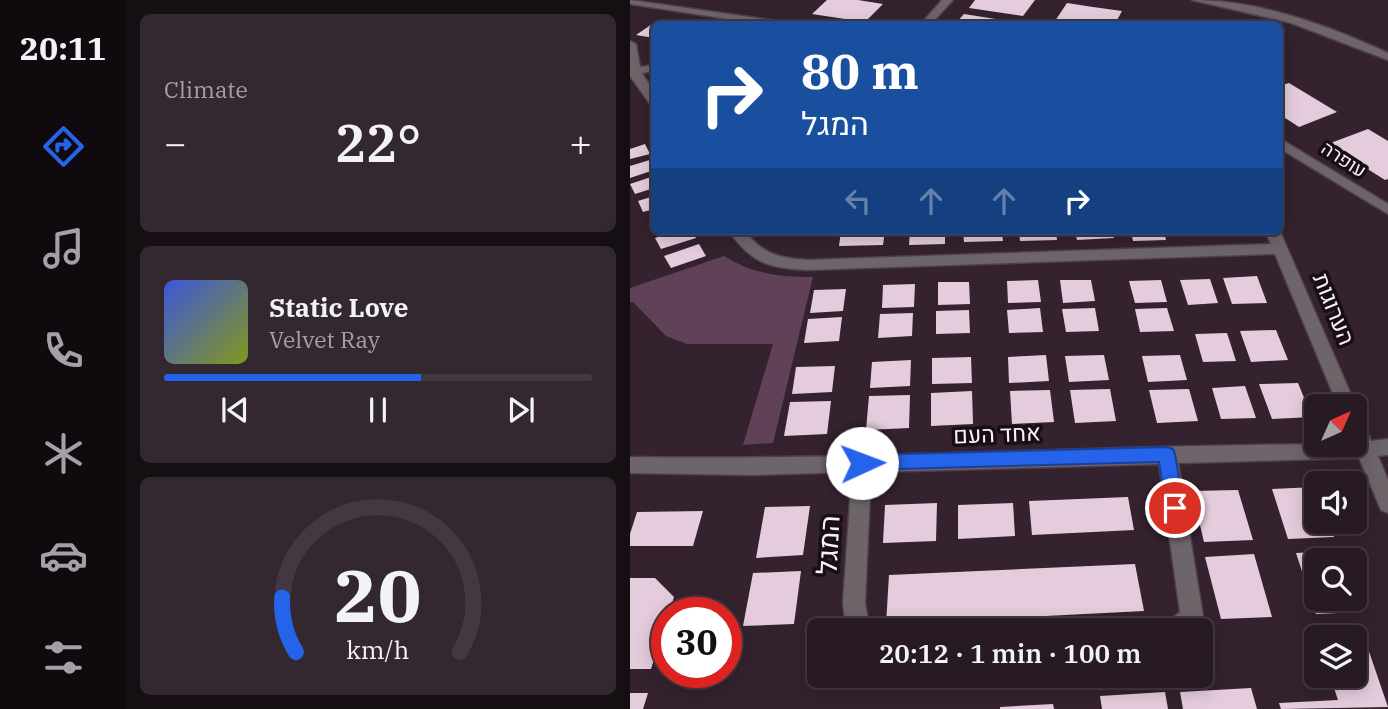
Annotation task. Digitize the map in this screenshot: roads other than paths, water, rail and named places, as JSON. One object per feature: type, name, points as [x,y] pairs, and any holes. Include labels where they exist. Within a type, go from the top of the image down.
[{"type":"street","points":[[672,8],[684,0]]},
{"type":"street","points":[[929,21],[948,0]]},
{"type":"street","points":[[1197,0],[1261,11],[1320,27],[1388,57]]},
{"type":"street","points":[[630,1],[758,21]]},
{"type":"street","points":[[630,44],[633,71],[651,97]]},
{"type":"street","points":[[633,71],[651,68]]},
{"type":"street","name":"עופרה","points":[[1283,144],[1388,210]]},
{"type":"street","points":[[740,235],[752,251],[767,261],[807,265],[1282,249]]},
{"type":"street","name":"הערוגות","points":[[1275,235],[1342,394]]},
{"type":"street","name":"אחד העם","points":[[1367,450],[1388,446]]},
{"type":"street","name":"אחד העם","points":[[630,465],[753,467],[1304,451]]},
{"type":"street","points":[[1367,452],[1388,504]]},
{"type":"street","points":[[1167,454],[1192,616],[1190,618]]},
{"type":"street","name":"המגל","points":[[856,618],[854,603],[862,463]]}]
